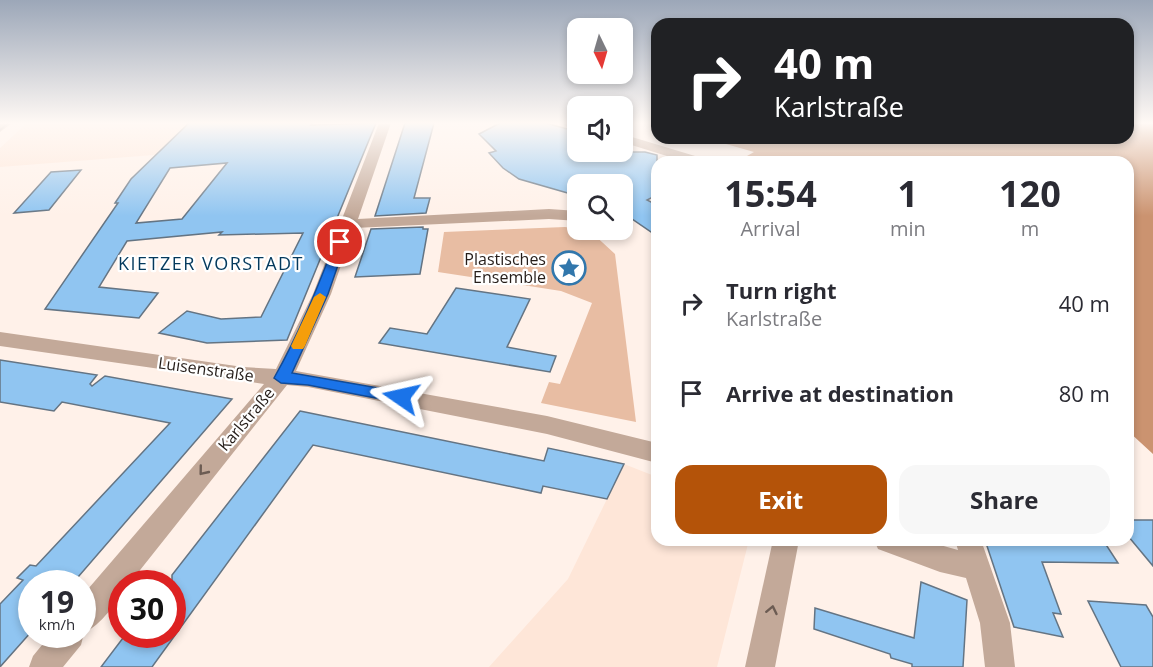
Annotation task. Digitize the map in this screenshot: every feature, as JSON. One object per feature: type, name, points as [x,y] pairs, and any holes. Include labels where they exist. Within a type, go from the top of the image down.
[{"type":"street","name":"Karlstraße","points":[[96,602],[281,378],[292,360],[322,294],[373,154]]},
{"type":"street","points":[[347,224],[549,214],[567,215]]},
{"type":"street","name":"Luisenstraße","points":[[0,339],[243,375],[308,379],[547,425],[651,451]]},
{"type":"street","points":[[760,667],[785,546]]},
{"type":"street","points":[[904,546],[940,559],[978,568]]},
{"type":"street","points":[[970,546],[995,623],[1000,667]]},
{"type":"street","points":[[44,667],[59,648]]},
{"type":"shaded area","points":[[0,154],[165,154],[0,167]]},
{"type":"shaded area","points":[[750,154],[1153,154],[1153,454],[1134,437],[1134,156],[747,156]]},
{"type":"shaded area","points":[[565,227],[567,227],[567,240],[600,240],[615,254],[636,422],[541,403],[549,382],[560,384],[592,303],[561,291],[438,272],[444,232]]},
{"type":"shaded area","points":[[624,464],[651,475],[651,546],[747,546],[717,667],[489,667],[568,579]]},
{"type":"building","points":[[157,154],[363,154],[287,340],[207,343],[159,333],[187,311],[221,319],[261,317],[303,233],[219,235],[222,232],[127,241],[99,287],[158,293],[139,318],[45,309],[118,203],[115,203],[131,179]],"holes":[[[227,163],[182,219],[136,223],[170,168]]]},
{"type":"building","points":[[395,154],[426,154],[414,198],[430,198],[426,213],[375,216]]},
{"type":"building","points":[[490,154],[567,154],[567,162],[633,162],[633,154],[657,155],[651,156],[651,198],[647,200],[651,202],[651,232],[633,220],[633,174],[567,174],[567,193],[519,179],[503,168]]},
{"type":"building","points":[[81,170],[49,210],[14,213],[51,172]]},
{"type":"building","points":[[423,227],[423,229],[428,229],[420,274],[355,277],[371,229]]},
{"type":"building","points":[[456,288],[530,299],[507,347],[556,356],[550,372],[379,343],[390,328],[427,334]]},
{"type":"building","points":[[0,360],[97,375],[90,384],[92,386],[105,376],[232,399],[84,570],[25,570],[30,565],[36,566],[170,423],[62,402],[54,411],[0,402]]},
{"type":"building","points":[[300,411],[544,461],[548,448],[624,464],[607,499],[543,486],[541,493],[313,445],[186,620],[186,570],[176,570]]},
{"type":"building","points":[[1134,520],[1153,520],[1153,566],[1134,543]]},
{"type":"building","points":[[987,546],[1107,546],[1118,563],[1042,562],[1061,614],[1053,613],[1063,637],[1014,627]]},
{"type":"building","points":[[921,582],[967,600],[963,667],[912,667],[912,664],[891,658],[890,654],[814,629],[815,608],[914,638]]},
{"type":"building","points":[[18,585],[18,647],[0,667],[0,604]]},
{"type":"building","points":[[1088,601],[1146,605],[1153,617],[1153,667],[1121,667]]},
{"type":"building","points":[[115,648],[166,648],[152,667],[101,667]]},
{"type":"slow traffic","points":[[298,346],[309,317],[320,297]]},
{"type":"place","name":"Plastisches Ensemble","points":[[569,268]]},
{"type":"district","name":"KIETZER VORSTADT","points":[[211,264]]},
{"type":"route","points":[[340,242],[322,294],[309,317],[292,360],[281,378],[308,379],[401,397]]}]
